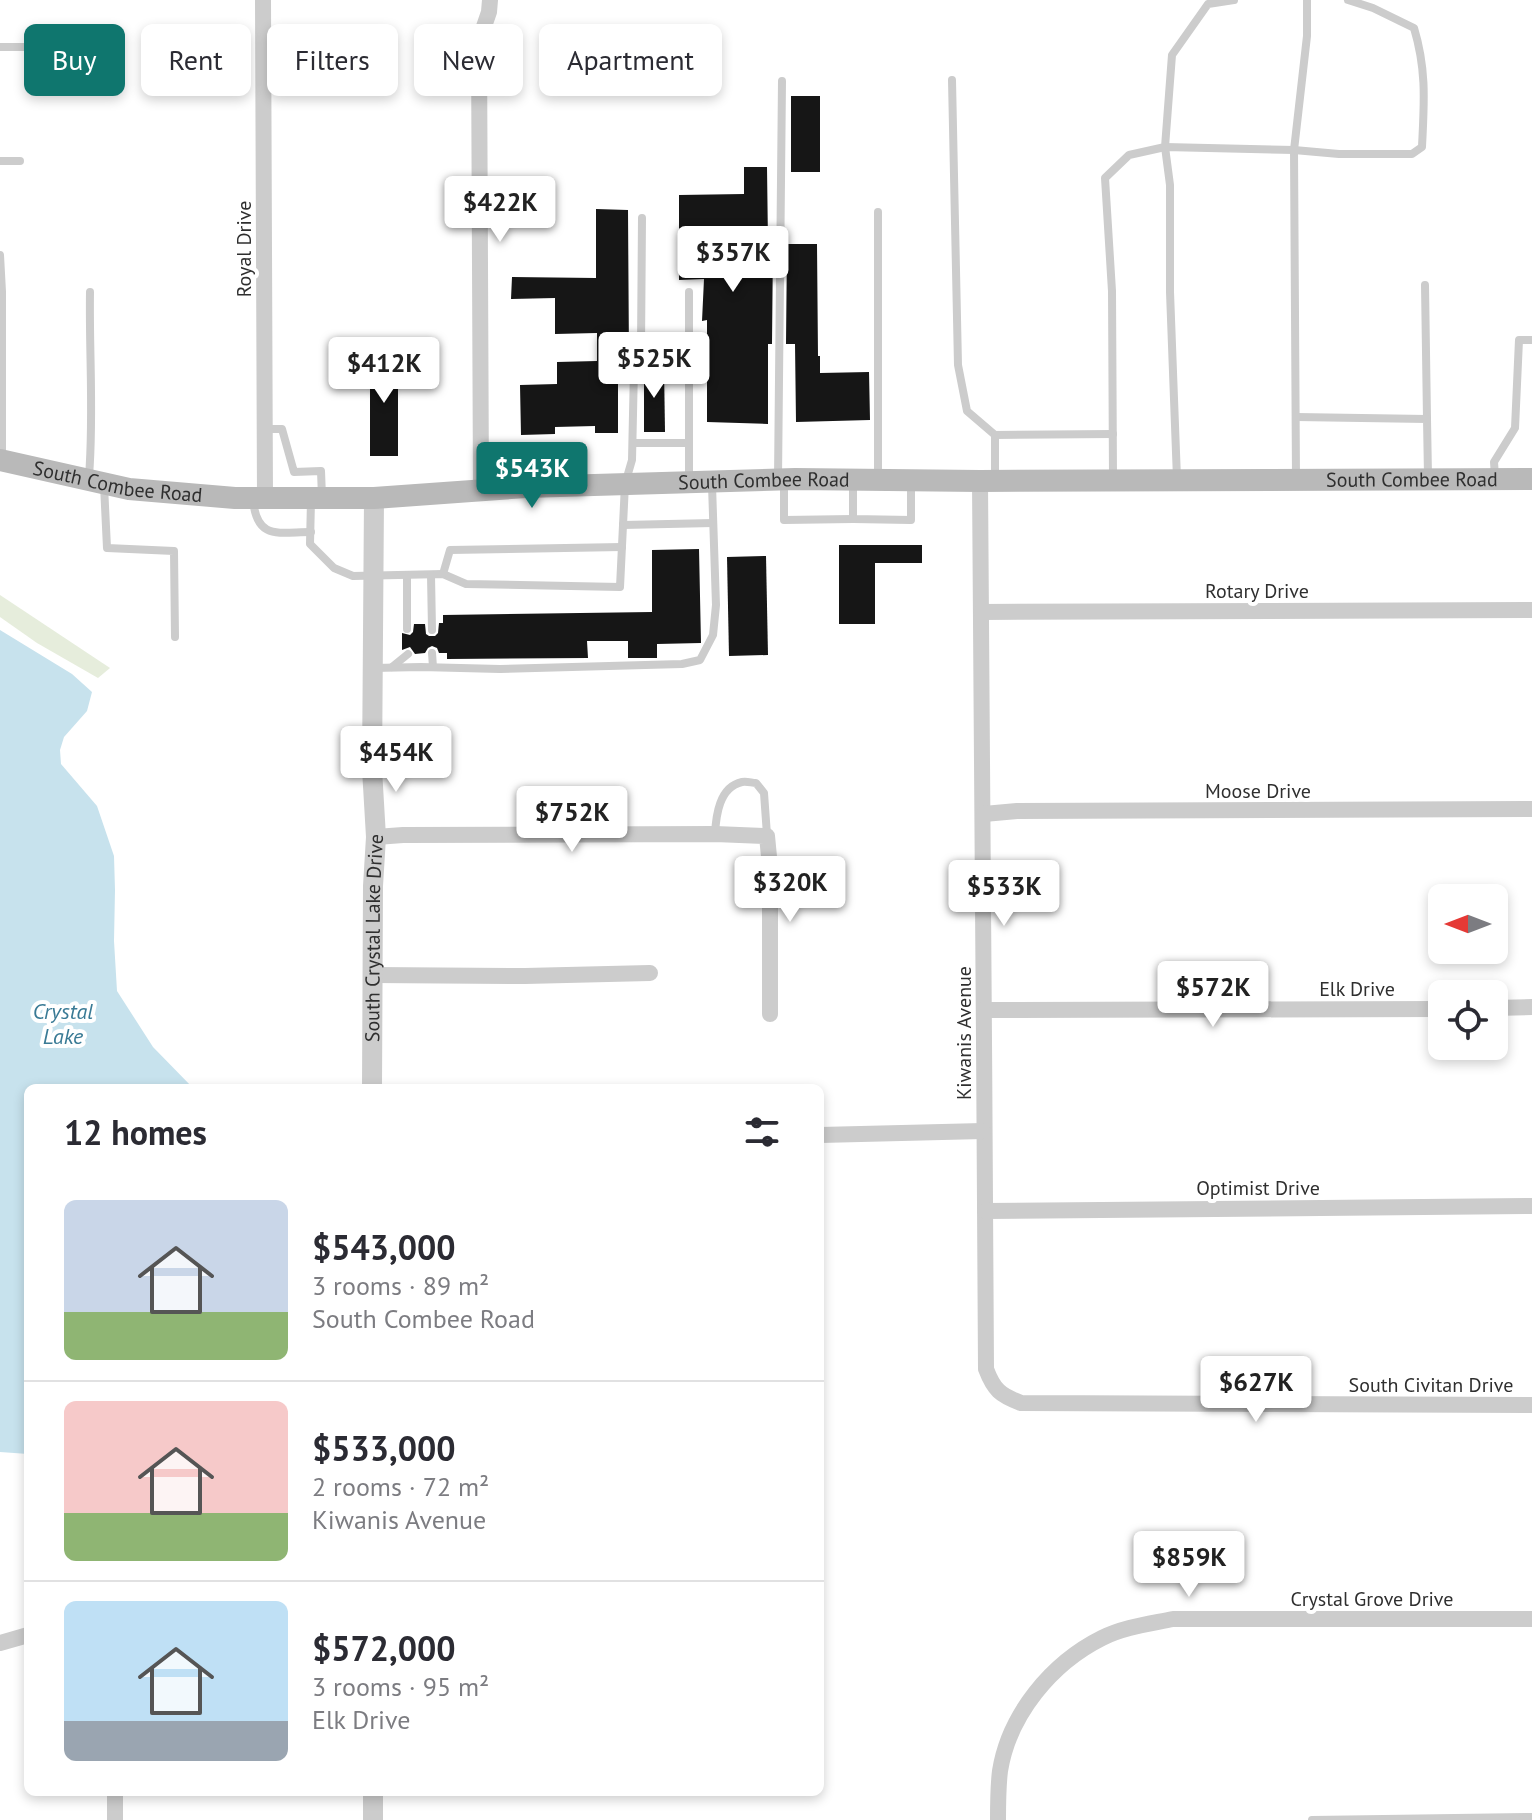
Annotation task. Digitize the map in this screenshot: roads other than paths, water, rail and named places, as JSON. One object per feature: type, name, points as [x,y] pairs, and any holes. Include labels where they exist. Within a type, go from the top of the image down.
[{"type":"main road","name":"South Combee Road","points":[[1,460],[129,489],[259,498],[374,498],[481,490],[781,480],[1532,479]]},
{"type":"street","name":"Royal Drive","points":[[259,498],[265,429],[263,0]]},
{"type":"street","points":[[481,490],[479,41],[490,0]]},
{"type":"street","name":"Kiwanis Avenue","points":[[988,480],[981,612],[983,1131],[986,1369],[997,1390]]},
{"type":"street","name":"South Crystal Lake Drive","points":[[372,1084],[376,837],[372,769],[382,668],[372,576],[374,498]]},
{"type":"street","name":"Rotary Drive","points":[[981,612],[1532,610]]},
{"type":"street","name":"Moose Drive","points":[[984,814],[1017,811],[1532,809]]},
{"type":"street","points":[[376,837],[418,834],[767,836],[770,867],[770,1014]]},
{"type":"street","points":[[373,975],[650,973]]},
{"type":"street","points":[[1508,1008],[1532,1007]]},
{"type":"street","name":"Elk Drive","points":[[984,1010],[1428,1009]]},
{"type":"street","points":[[824,1135],[983,1131]]},
{"type":"street","name":"Optimist Drive","points":[[985,1211],[1532,1206]]},
{"type":"street","name":"South Civitan Drive","points":[[997,1390],[1021,1403],[1532,1405]]},
{"type":"street","name":"Crystal Grove Drive","points":[[998,1820],[1000,1770],[1012,1732],[1031,1698],[1066,1661],[1102,1638],[1134,1626],[1173,1619],[1532,1619]]},
{"type":"street","points":[[0,1643],[24,1636]]},
{"type":"street","points":[[115,1796],[115,1820]]},
{"type":"street","points":[[373,1796],[373,1820]]},
{"type":"lane","points":[[1177,479],[1170,292],[1170,185],[1165,147],[1172,55],[1208,4],[1234,0]]},
{"type":"lane","points":[[1296,479],[1294,150],[1307,36],[1307,0]]},
{"type":"lane","points":[[1113,479],[1112,291],[1105,178],[1129,155],[1165,147],[1412,154],[1422,147],[1425,86],[1414,28],[1348,0]]},
{"type":"lane","points":[[0,47],[24,47]]},
{"type":"lane","points":[[952,80],[958,365],[967,411],[995,435],[1113,434]]},
{"type":"lane","points":[[782,81],[781,480],[784,520],[911,520],[911,480]]},
{"type":"lane","points":[[0,161],[20,161]]},
{"type":"lane","points":[[878,212],[878,480]]},
{"type":"lane","points":[[265,429],[282,429],[294,472],[321,471],[310,544],[334,568],[353,576],[443,574],[466,584],[620,587],[625,484],[632,460],[634,368],[641,348],[642,218]]},
{"type":"lane","points":[[0,255],[1,460]]},
{"type":"lane","points":[[1425,285],[1428,479]]},
{"type":"lane","points":[[90,292],[92,434],[96,483],[107,548],[174,551],[175,637]]},
{"type":"lane","points":[[382,668],[500,669],[682,664],[700,660],[713,635],[716,605],[713,523],[689,443],[689,292]]},
{"type":"lane","points":[[1495,479],[1494,462],[1515,428],[1519,340],[1532,340]]},
{"type":"lane","points":[[1296,417],[1427,419]]},
{"type":"lane","points":[[988,480],[995,435]]},
{"type":"lane","points":[[633,443],[689,443]]},
{"type":"lane","points":[[853,480],[853,519]]},
{"type":"lane","points":[[259,498],[253,506],[261,527],[268,532],[311,532]]},
{"type":"lane","points":[[623,525],[713,523]]},
{"type":"lane","points":[[443,574],[450,550],[622,547]]},
{"type":"lane","points":[[407,575],[407,629]]},
{"type":"lane","points":[[431,575],[432,630]]},
{"type":"lane","points":[[432,653],[433,667]]},
{"type":"lane","points":[[382,668],[408,654]]},
{"type":"lane","points":[[715,834],[721,800],[743,782],[756,783],[764,793],[767,836]]},
{"type":"lane","points":[[1312,1820],[1532,1817]]},
{"type":"water","name":"Crystal Lake","points":[[0,630],[72,674],[92,692],[87,711],[64,737],[60,750],[61,764],[97,806],[114,856],[117,991],[153,1047],[189,1084],[24,1084],[24,1454],[0,1452]]}]
